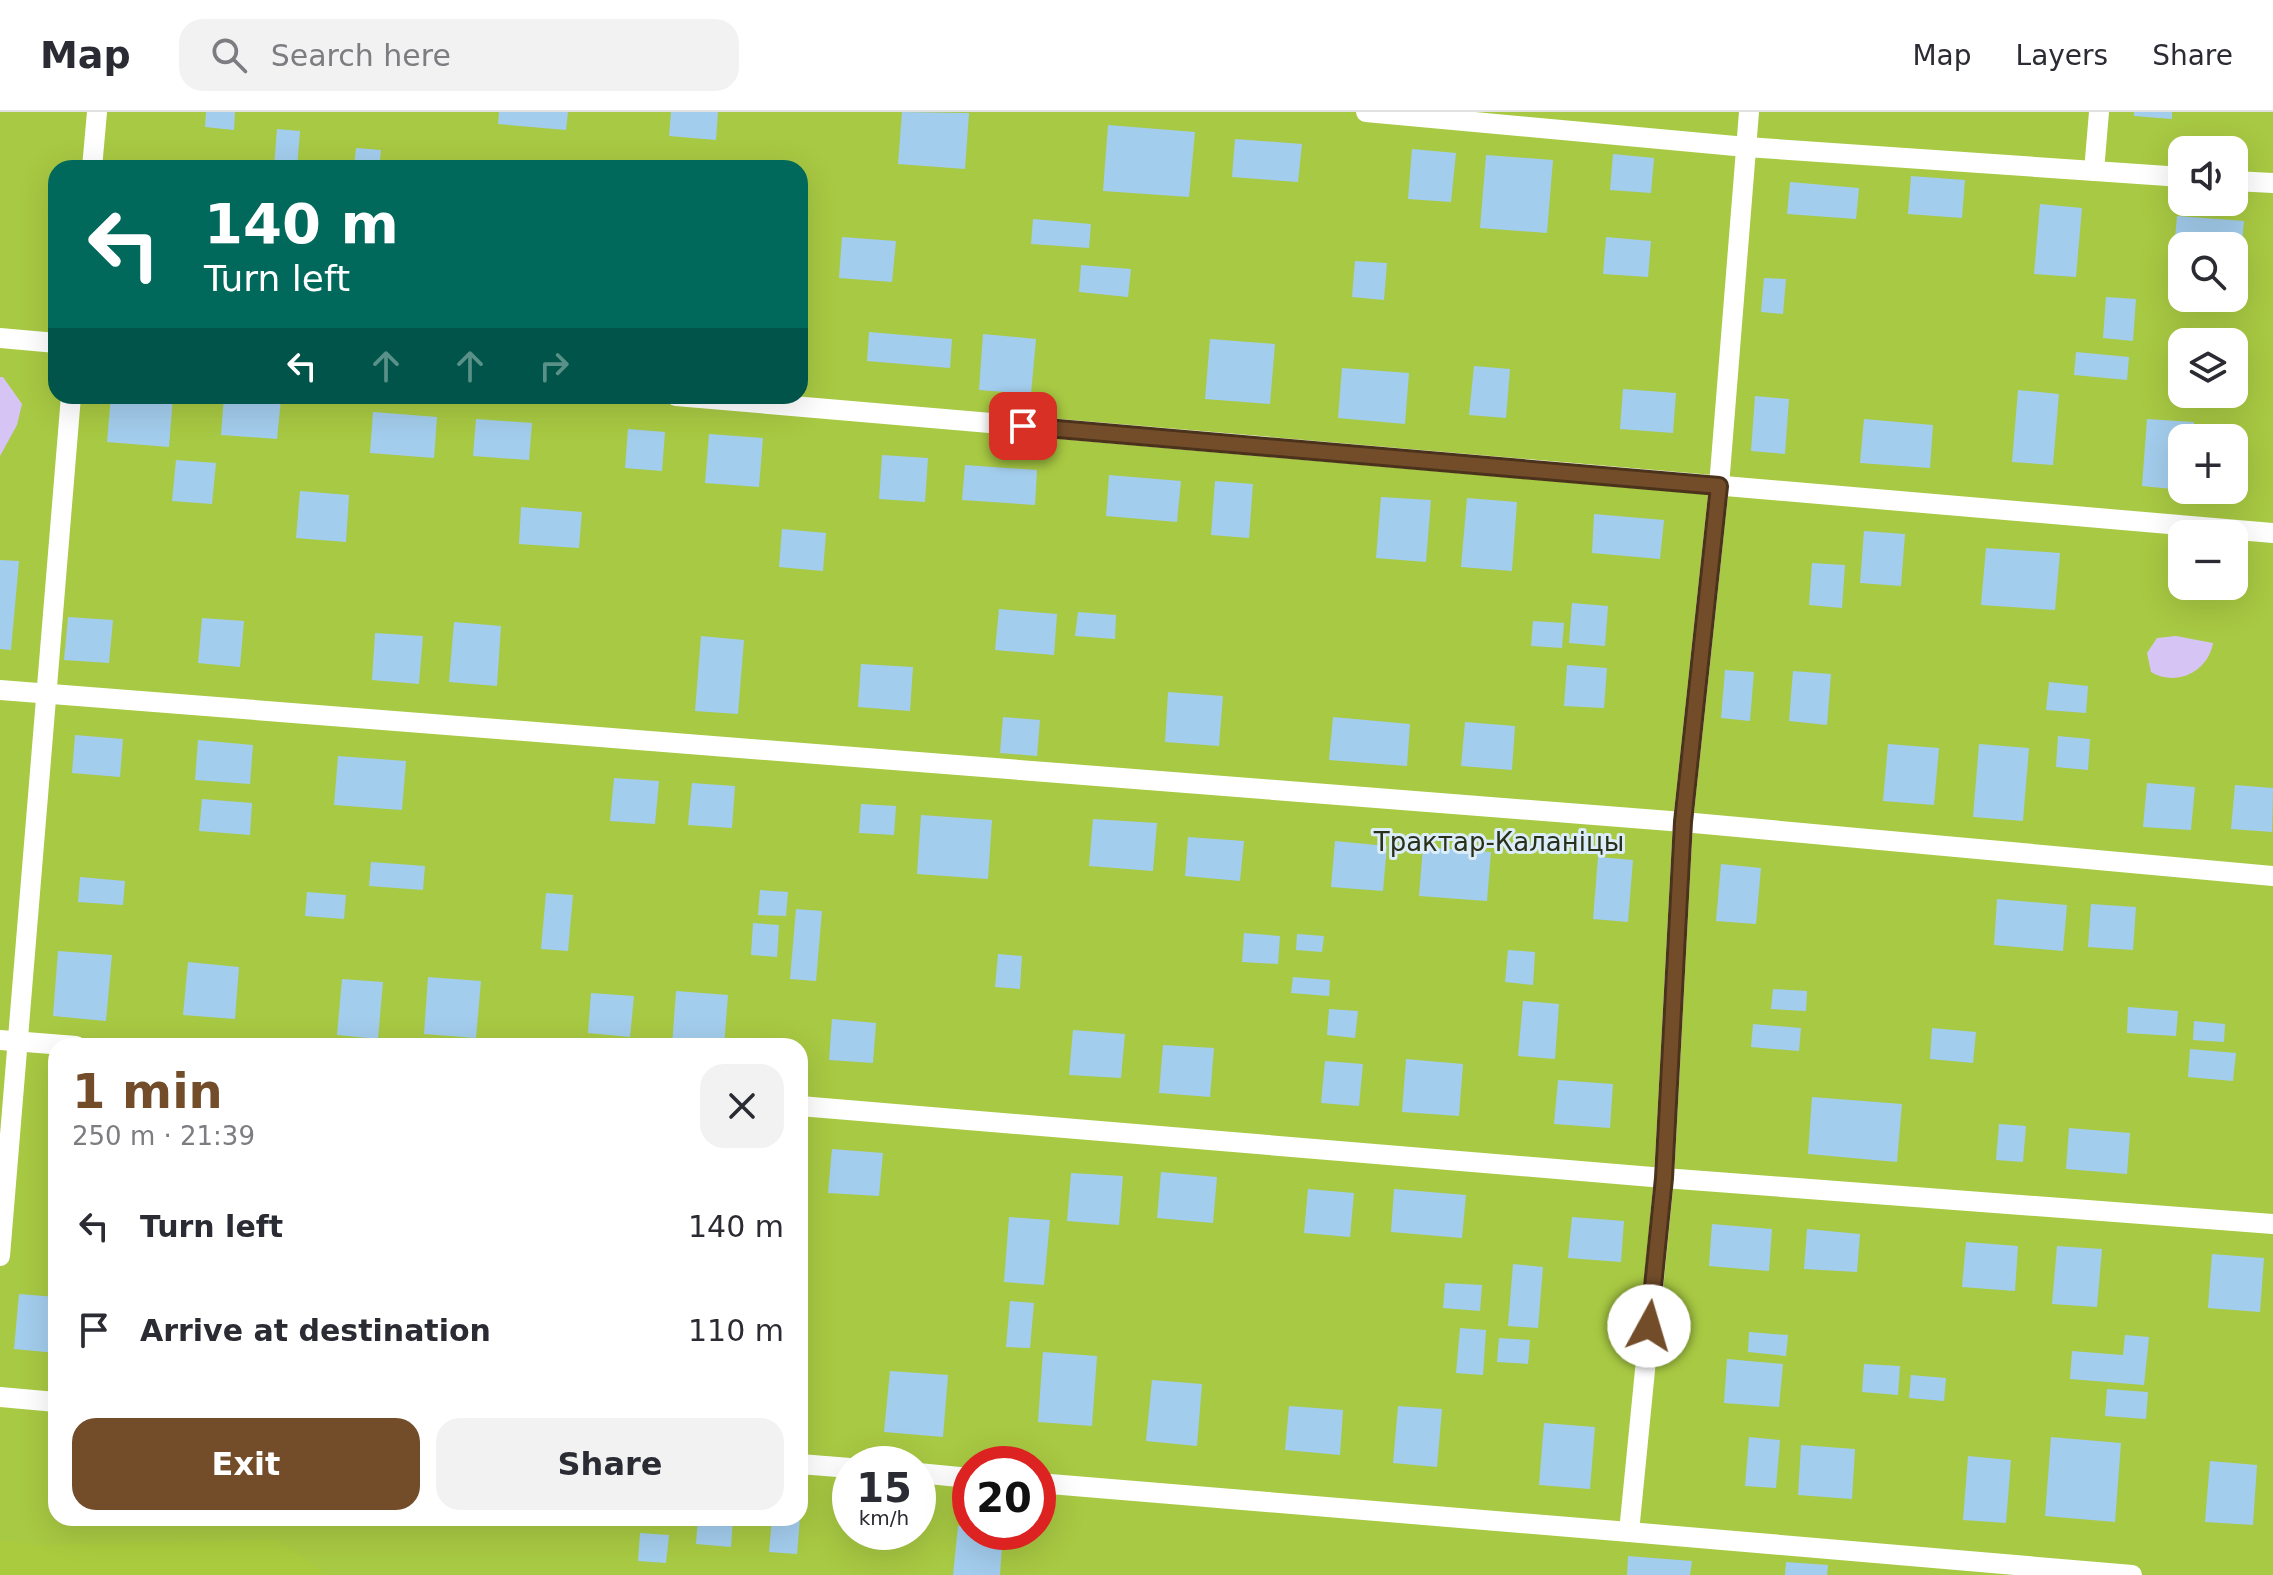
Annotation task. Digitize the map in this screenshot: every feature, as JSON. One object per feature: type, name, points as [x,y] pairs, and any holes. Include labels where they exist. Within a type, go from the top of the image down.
[{"type":"lane","points":[[93,160],[97,112]]},
{"type":"lane","points":[[1366,112],[1746,147],[2168,176]]},
{"type":"lane","points":[[1629,1532],[1664,1178],[1683,822],[1719,486],[1749,112]]},
{"type":"lane","points":[[2094,171],[2099,112]]},
{"type":"lane","points":[[2248,182],[2273,183]]},
{"type":"lane","points":[[0,338],[48,342]]},
{"type":"lane","points":[[0,1256],[9,1040],[46,694],[70,404]]},
{"type":"lane","points":[[769,404],[2273,533]]},
{"type":"lane","points":[[0,690],[1683,822],[2273,876]]},
{"type":"lane","points":[[9,1040],[48,1043]]},
{"type":"lane","points":[[808,1107],[1664,1178],[2273,1224]]},
{"type":"lane","points":[[0,1397],[48,1401]]},
{"type":"lane","points":[[808,1465],[832,1467]]},
{"type":"lane","points":[[1056,1484],[2132,1575]]},
{"type":"green space","name":"Трактар-Каланіцы","points":[[0,112],[2273,112],[2273,1575],[0,1575]]},
{"type":"green space","points":[[0,1540],[33,1545],[276,1540],[328,1575],[0,1575]]},
{"type":"shaded area","points":[[0,377],[22,404],[17,425],[0,456]]},
{"type":"shaded area","points":[[2176,636],[2213,643],[2205,662],[2190,674],[2180,677],[2171,678],[2151,672],[2147,653],[2157,638]]},
{"type":"building","points":[[206,112],[235,112],[234,130],[205,127]]},
{"type":"building","points":[[499,112],[568,112],[566,130],[498,124]]},
{"type":"building","points":[[671,112],[718,112],[716,140],[669,136]]},
{"type":"building","points":[[902,112],[969,113],[965,169],[898,164]]},
{"type":"building","points":[[2134,112],[2172,112],[2172,119],[2134,116]]},
{"type":"building","points":[[1108,125],[1195,132],[1189,197],[1103,191]]},
{"type":"building","points":[[277,129],[300,131],[298,160],[275,160]]},
{"type":"building","points":[[1235,139],[1302,144],[1298,182],[1232,177]]},
{"type":"building","points":[[356,148],[381,150],[380,160],[355,160]]},
{"type":"building","points":[[1412,149],[1456,153],[1451,202],[1408,199]]},
{"type":"building","points":[[1613,154],[1654,158],[1651,193],[1610,190]]},
{"type":"building","points":[[1486,155],[1553,160],[1547,233],[1480,228]]},
{"type":"building","points":[[1911,176],[1965,180],[1962,218],[1908,214]]},
{"type":"building","points":[[1790,182],[1859,188],[1856,219],[1787,214]]},
{"type":"building","points":[[2040,204],[2082,208],[2076,277],[2034,274]]},
{"type":"building","points":[[2177,216],[2244,221],[2243,232],[2176,232]]},
{"type":"building","points":[[1033,219],[1091,224],[1089,248],[1031,244]]},
{"type":"building","points":[[842,237],[896,241],[892,282],[839,278]]},
{"type":"building","points":[[1606,237],[1651,241],[1648,277],[1603,274]]},
{"type":"building","points":[[1355,261],[1387,263],[1384,300],[1352,297]]},
{"type":"building","points":[[1081,265],[1131,269],[1128,297],[1079,292]]},
{"type":"building","points":[[1764,278],[1786,279],[1783,314],[1761,312]]},
{"type":"building","points":[[2106,297],[2136,299],[2133,341],[2103,338]]},
{"type":"building","points":[[869,332],[952,339],[950,368],[867,361]]},
{"type":"building","points":[[983,334],[1036,339],[1031,394],[979,390]]},
{"type":"building","points":[[1210,339],[1275,344],[1270,404],[1205,399]]},
{"type":"building","points":[[2076,352],[2129,357],[2127,380],[2074,375]]},
{"type":"building","points":[[1474,366],[1510,369],[1506,418],[1469,415]]},
{"type":"building","points":[[1342,368],[1409,373],[1405,424],[1338,418]]},
{"type":"building","points":[[1623,389],[1676,393],[1673,433],[1620,429]]},
{"type":"building","points":[[2018,390],[2059,394],[2053,465],[2012,462]]},
{"type":"building","points":[[1755,396],[1789,399],[1785,454],[1751,451]]},
{"type":"building","points":[[110,404],[172,404],[169,447],[107,442]]},
{"type":"building","points":[[223,404],[280,404],[277,439],[221,435]]},
{"type":"building","points":[[373,412],[437,417],[434,458],[370,453]]},
{"type":"building","points":[[476,419],[532,423],[529,460],[473,456]]},
{"type":"building","points":[[1864,419],[1933,425],[1930,468],[1860,463]]},
{"type":"building","points":[[2147,419],[2194,422],[2168,424],[2168,489],[2142,486]]},
{"type":"building","points":[[628,429],[665,432],[662,471],[625,468]]},
{"type":"building","points":[[709,434],[763,438],[759,487],[705,483]]},
{"type":"building","points":[[882,455],[928,458],[925,502],[879,499]]},
{"type":"building","points":[[176,460],[216,463],[212,504],[172,501]]},
{"type":"building","points":[[965,465],[1037,470],[1035,505],[962,500]]},
{"type":"building","points":[[1109,475],[1181,481],[1177,522],[1106,516]]},
{"type":"building","points":[[1215,481],[1253,484],[1249,538],[1211,535]]},
{"type":"building","points":[[300,491],[349,495],[346,542],[296,538]]},
{"type":"building","points":[[1381,497],[1431,500],[1426,562],[1376,558]]},
{"type":"building","points":[[1467,498],[1517,502],[1512,571],[1461,567]]},
{"type":"building","points":[[521,507],[582,512],[579,548],[519,544]]},
{"type":"building","points":[[1594,514],[1664,520],[1660,559],[1592,553]]},
{"type":"building","points":[[782,529],[826,533],[823,571],[779,567]]},
{"type":"building","points":[[1864,531],[1905,534],[1901,586],[1860,583]]},
{"type":"building","points":[[1986,548],[2060,553],[2055,610],[1981,605]]},
{"type":"building","points":[[0,560],[19,561],[11,650],[0,649]]},
{"type":"building","points":[[1812,563],[1845,565],[1842,608],[1809,605]]},
{"type":"building","points":[[1572,603],[1608,606],[1605,646],[1569,643]]},
{"type":"building","points":[[999,609],[1057,614],[1054,655],[995,650]]},
{"type":"building","points":[[1078,612],[1116,615],[1115,639],[1075,636]]},
{"type":"building","points":[[68,617],[113,620],[109,663],[64,660]]},
{"type":"building","points":[[202,618],[244,621],[240,667],[198,663]]},
{"type":"building","points":[[1533,621],[1564,623],[1562,648],[1531,646]]},
{"type":"building","points":[[454,622],[501,626],[497,686],[449,682]]},
{"type":"building","points":[[375,633],[423,636],[419,684],[372,680]]},
{"type":"building","points":[[701,636],[744,640],[738,714],[695,711]]},
{"type":"building","points":[[861,664],[913,667],[910,711],[858,707]]},
{"type":"building","points":[[1567,665],[1607,668],[1604,708],[1564,706]]},
{"type":"building","points":[[1725,670],[1754,672],[1750,721],[1721,718]]},
{"type":"building","points":[[1793,671],[1831,674],[1827,725],[1789,721]]},
{"type":"building","points":[[2049,682],[2088,686],[2086,713],[2046,710]]},
{"type":"building","points":[[1168,692],[1223,696],[1219,746],[1165,742]]},
{"type":"building","points":[[1003,717],[1040,720],[1037,756],[1000,753]]},
{"type":"building","points":[[1333,717],[1410,724],[1407,766],[1329,760]]},
{"type":"building","points":[[1465,722],[1515,726],[1512,770],[1461,766]]},
{"type":"building","points":[[75,735],[123,739],[120,777],[72,773]]},
{"type":"building","points":[[2058,736],[2090,739],[2088,770],[2056,767]]},
{"type":"building","points":[[198,740],[253,745],[250,784],[195,780]]},
{"type":"building","points":[[1888,744],[1939,748],[1934,805],[1883,801]]},
{"type":"building","points":[[1979,744],[2029,748],[2023,821],[1973,817]]},
{"type":"building","points":[[338,756],[406,761],[402,810],[334,805]]},
{"type":"building","points":[[614,778],[659,781],[655,824],[610,821]]},
{"type":"building","points":[[692,783],[735,786],[732,828],[688,825]]},
{"type":"building","points":[[2147,783],[2195,787],[2191,830],[2143,827]]},
{"type":"building","points":[[2235,785],[2273,788],[2272,832],[2231,829]]},
{"type":"building","points":[[202,799],[252,803],[250,835],[199,831]]},
{"type":"building","points":[[861,804],[896,806],[894,835],[859,833]]},
{"type":"building","points":[[921,815],[992,820],[988,879],[917,874]]},
{"type":"building","points":[[1093,819],[1157,823],[1153,871],[1089,866]]},
{"type":"building","points":[[1188,837],[1244,841],[1240,881],[1185,876]]},
{"type":"building","points":[[1335,841],[1387,846],[1383,891],[1331,887]]},
{"type":"building","points":[[1423,847],[1491,852],[1487,901],[1419,896]]},
{"type":"building","points":[[1598,857],[1633,860],[1628,922],[1593,919]]},
{"type":"building","points":[[371,862],[425,866],[423,890],[369,886]]},
{"type":"building","points":[[1721,864],[1761,868],[1756,924],[1716,921]]},
{"type":"building","points":[[80,877],[125,881],[123,905],[78,902]]},
{"type":"building","points":[[760,890],[788,892],[786,916],[758,915]]},
{"type":"building","points":[[307,892],[346,895],[344,919],[305,916]]},
{"type":"building","points":[[546,893],[573,895],[568,951],[541,949]]},
{"type":"building","points":[[1997,899],[2067,905],[2063,951],[1994,945]]},
{"type":"building","points":[[2091,904],[2136,907],[2133,950],[2088,947]]},
{"type":"building","points":[[796,909],[822,911],[816,981],[790,979]]},
{"type":"building","points":[[753,923],[779,925],[777,957],[751,955]]},
{"type":"building","points":[[1244,933],[1280,936],[1278,964],[1242,962]]},
{"type":"building","points":[[1297,934],[1324,936],[1322,952],[1296,950]]},
{"type":"building","points":[[1508,950],[1535,952],[1533,985],[1505,982]]},
{"type":"building","points":[[58,951],[112,955],[106,1021],[53,1016]]},
{"type":"building","points":[[998,954],[1022,956],[1020,989],[995,987]]},
{"type":"building","points":[[188,962],[239,967],[235,1019],[183,1015]]},
{"type":"building","points":[[428,977],[481,981],[476,1038],[424,1034]]},
{"type":"building","points":[[1293,977],[1330,980],[1329,996],[1291,993]]},
{"type":"building","points":[[342,979],[383,982],[378,1038],[337,1035]]},
{"type":"building","points":[[1773,989],[1807,991],[1806,1011],[1771,1009]]},
{"type":"building","points":[[676,991],[728,995],[725,1038],[673,1038]]},
{"type":"building","points":[[591,993],[634,996],[630,1037],[588,1033]]},
{"type":"building","points":[[1523,1001],[1559,1004],[1555,1059],[1518,1056]]},
{"type":"building","points":[[2128,1007],[2178,1011],[2176,1036],[2127,1033]]},
{"type":"building","points":[[1329,1009],[1358,1011],[1355,1038],[1327,1035]]},
{"type":"building","points":[[832,1019],[876,1023],[873,1063],[829,1060]]},
{"type":"building","points":[[2194,1021],[2225,1024],[2224,1042],[2193,1040]]},
{"type":"building","points":[[1753,1024],[1801,1028],[1799,1051],[1751,1047]]},
{"type":"building","points":[[1932,1028],[1976,1032],[1973,1063],[1930,1059]]},
{"type":"building","points":[[1073,1030],[1125,1034],[1121,1078],[1069,1075]]},
{"type":"building","points":[[1163,1045],[1214,1048],[1210,1097],[1159,1093]]},
{"type":"building","points":[[2190,1049],[2236,1053],[2233,1081],[2188,1077]]},
{"type":"building","points":[[1406,1059],[1463,1064],[1459,1116],[1402,1112]]},
{"type":"building","points":[[1325,1061],[1363,1064],[1359,1106],[1321,1103]]},
{"type":"building","points":[[1558,1080],[1613,1084],[1610,1128],[1554,1124]]},
{"type":"building","points":[[1812,1097],[1902,1104],[1897,1162],[1808,1154]]},
{"type":"building","points":[[1999,1124],[2026,1126],[2023,1162],[1996,1160]]},
{"type":"building","points":[[2069,1128],[2130,1133],[2127,1174],[2066,1169]]},
{"type":"building","points":[[832,1149],[883,1153],[879,1196],[828,1193]]},
{"type":"building","points":[[1161,1172],[1217,1177],[1213,1223],[1157,1218]]},
{"type":"building","points":[[1071,1173],[1123,1176],[1119,1225],[1067,1221]]},
{"type":"building","points":[[1308,1189],[1354,1193],[1350,1237],[1304,1233]]},
{"type":"building","points":[[1394,1189],[1466,1195],[1462,1238],[1391,1232]]},
{"type":"building","points":[[1009,1217],[1050,1220],[1044,1285],[1004,1282]]},
{"type":"building","points":[[1572,1217],[1624,1221],[1621,1262],[1568,1258]]},
{"type":"building","points":[[1712,1224],[1772,1229],[1769,1271],[1709,1266]]},
{"type":"building","points":[[1807,1229],[1860,1234],[1857,1272],[1804,1269]]},
{"type":"building","points":[[1966,1242],[2018,1246],[2015,1291],[1962,1287]]},
{"type":"building","points":[[2057,1246],[2102,1249],[2097,1307],[2052,1304]]},
{"type":"building","points":[[2212,1254],[2264,1258],[2260,1312],[2208,1308]]},
{"type":"building","points":[[1513,1264],[1543,1267],[1538,1328],[1508,1326]]},
{"type":"building","points":[[1445,1283],[1482,1285],[1480,1311],[1443,1308]]},
{"type":"building","points":[[19,1294],[48,1296],[48,1352],[14,1349]]},
{"type":"building","points":[[1010,1301],[1034,1303],[1030,1348],[1006,1347]]},
{"type":"building","points":[[1460,1328],[1486,1330],[1483,1375],[1456,1373]]},
{"type":"building","points":[[1749,1332],[1788,1335],[1786,1356],[1748,1352]]},
{"type":"building","points":[[2125,1335],[2149,1337],[2144,1385],[2070,1379],[2072,1351],[2123,1355]]},
{"type":"building","points":[[1499,1338],[1530,1340],[1528,1364],[1497,1362]]},
{"type":"building","points":[[1043,1352],[1097,1356],[1092,1426],[1038,1422]]},
{"type":"building","points":[[1727,1359],[1783,1364],[1779,1407],[1724,1403]]},
{"type":"building","points":[[1864,1364],[1900,1366],[1898,1395],[1862,1392]]},
{"type":"building","points":[[890,1371],[948,1375],[943,1437],[884,1432]]},
{"type":"building","points":[[1911,1375],[1946,1378],[1944,1401],[1909,1398]]},
{"type":"building","points":[[1152,1380],[1202,1384],[1197,1446],[1146,1441]]},
{"type":"building","points":[[2107,1389],[2148,1392],[2146,1419],[2105,1416]]},
{"type":"building","points":[[1289,1406],[1343,1410],[1340,1455],[1285,1450]]},
{"type":"building","points":[[1398,1406],[1442,1409],[1437,1467],[1393,1463]]},
{"type":"building","points":[[1544,1423],[1595,1427],[1590,1489],[1539,1485]]},
{"type":"building","points":[[1749,1437],[1780,1440],[1776,1488],[1745,1486]]},
{"type":"building","points":[[2051,1437],[2121,1443],[2115,1522],[2045,1516]]},
{"type":"building","points":[[1801,1445],[1855,1449],[1852,1499],[1798,1495]]},
{"type":"building","points":[[1968,1456],[2011,1460],[2006,1523],[1963,1520]]},
{"type":"building","points":[[2210,1461],[2257,1465],[2253,1525],[2205,1522]]},
{"type":"building","points":[[697,1526],[732,1526],[731,1547],[696,1544]]},
{"type":"building","points":[[771,1526],[799,1526],[797,1554],[769,1552]]},
{"type":"building","points":[[640,1533],[669,1535],[666,1563],[638,1561]]},
{"type":"building","points":[[956,1550],[1002,1550],[1000,1575],[953,1575]]},
{"type":"building","points":[[1628,1556],[1692,1561],[1690,1575],[1627,1575]]},
{"type":"building","points":[[1786,1562],[1828,1565],[1827,1575],[1785,1575]]},
{"type":"route","points":[[1023,426],[1719,486],[1683,822],[1664,1178],[1649,1326]]}]
